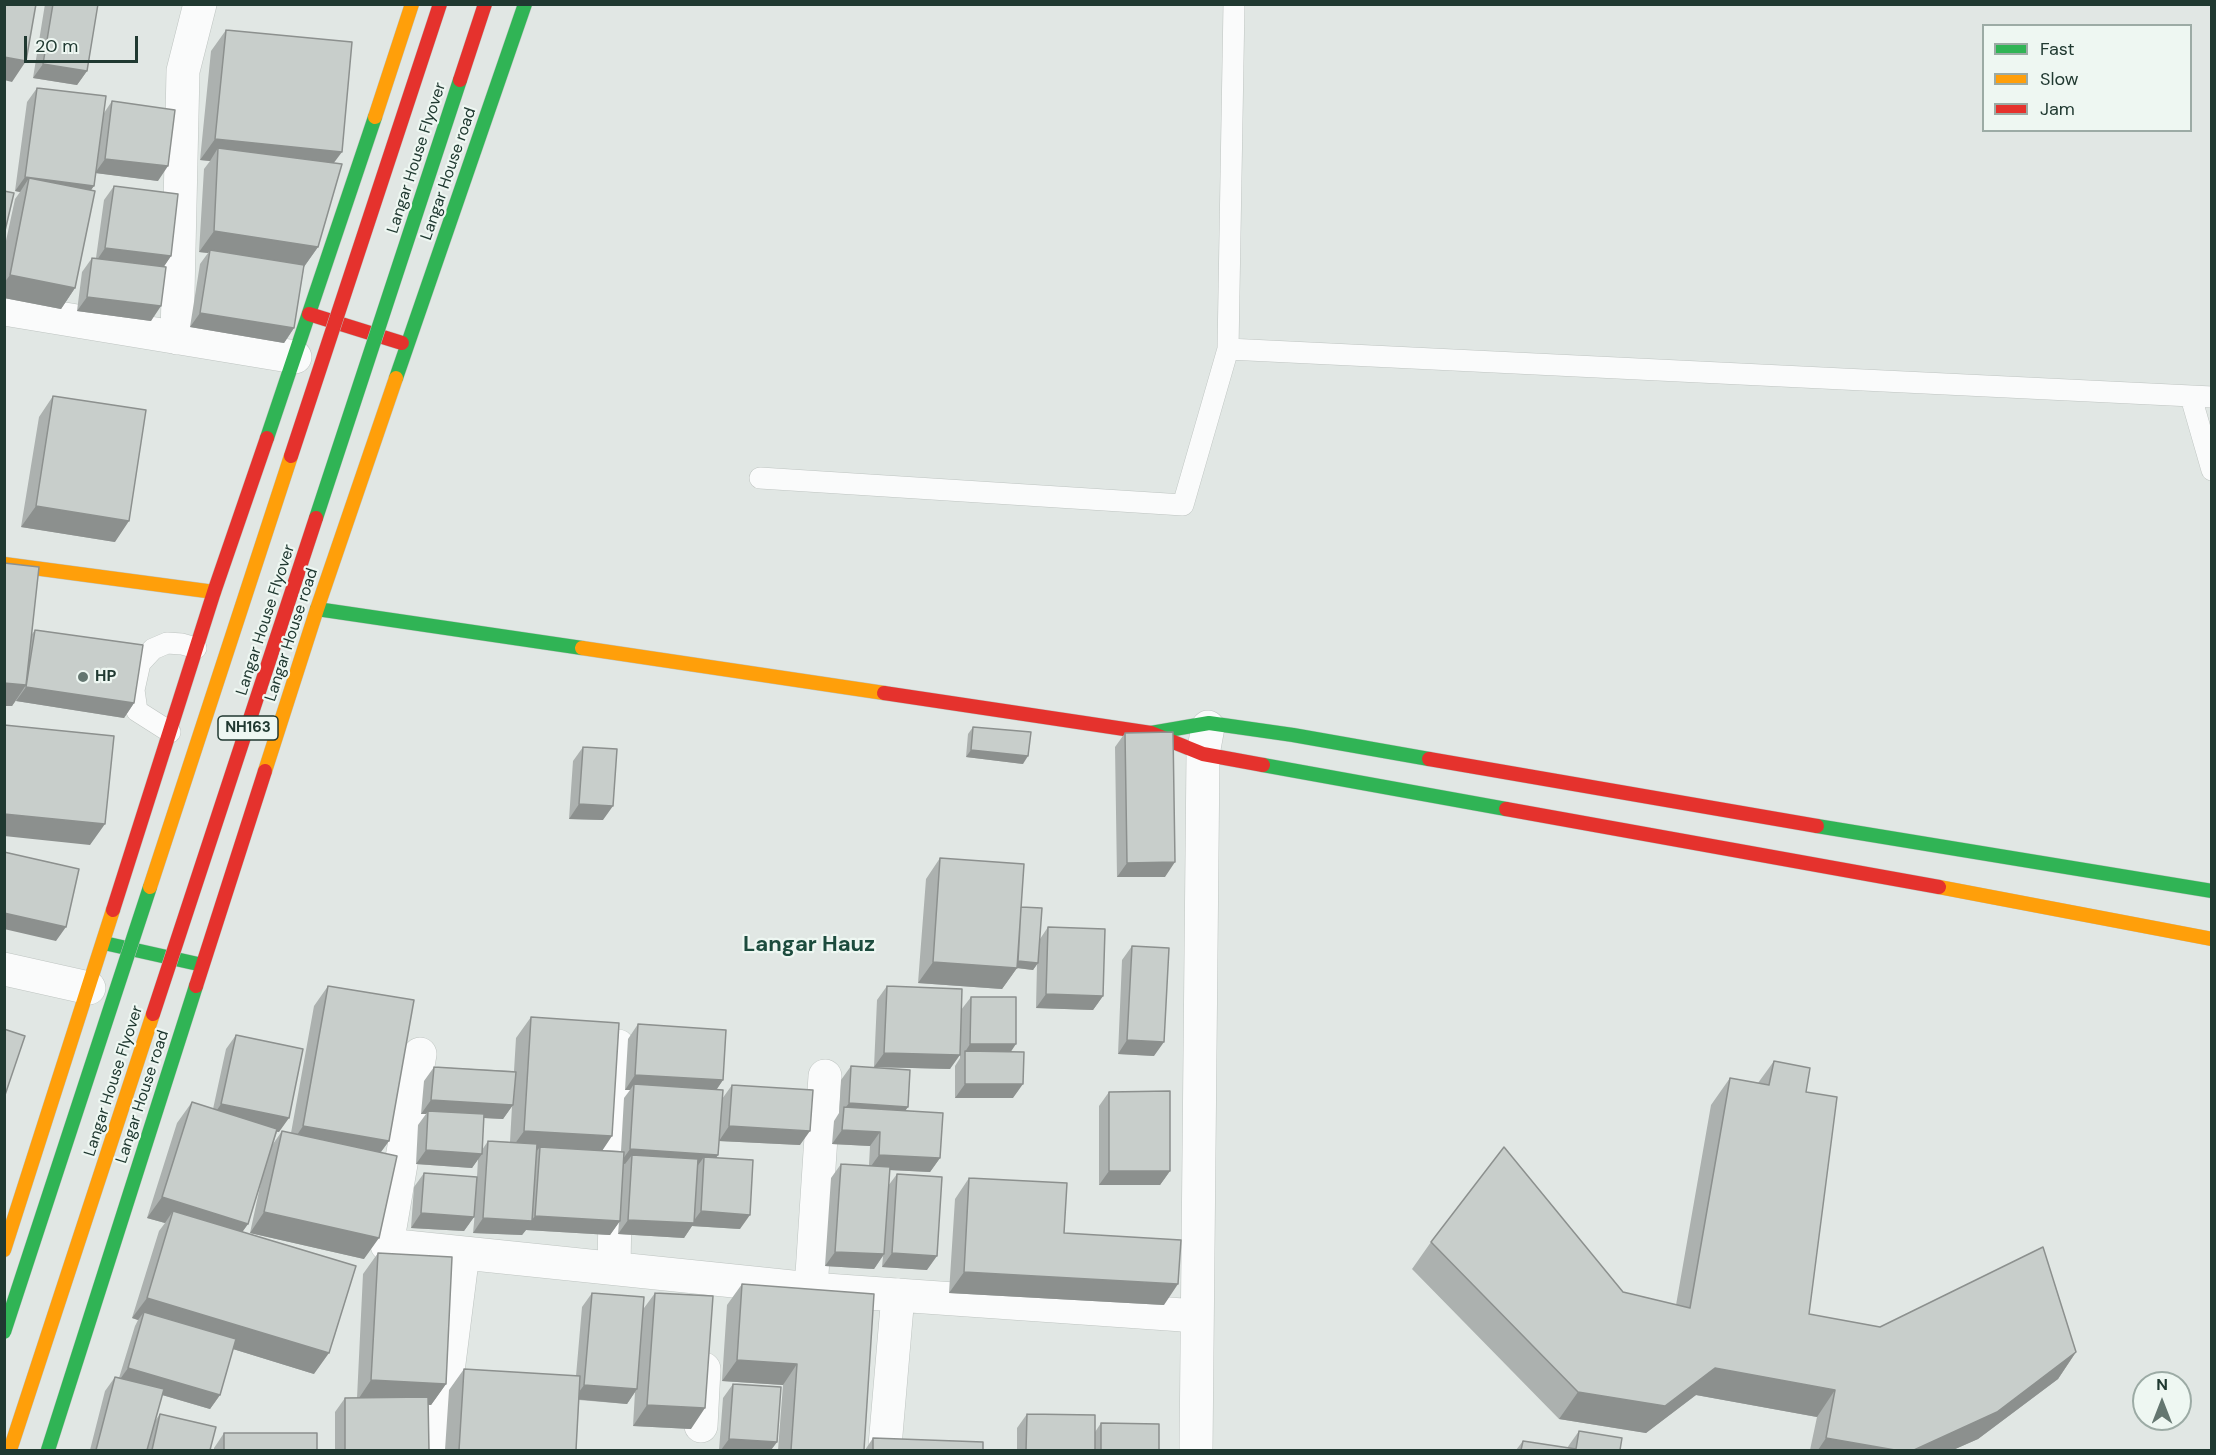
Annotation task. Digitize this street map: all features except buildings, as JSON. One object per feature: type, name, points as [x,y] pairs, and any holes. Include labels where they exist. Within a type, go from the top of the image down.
[{"type":"main road","points":[[4,1250],[104,943],[214,592],[412,4]]},
{"type":"main road","name":"Langar House Flyover","points":[[4,1332],[440,4]]},
{"type":"main road","name":"Langar House Flyover","points":[[10,1450],[485,4]]},
{"type":"main road","name":"Langar House road","points":[[48,1450],[317,609],[525,4]]},
{"type":"main road","points":[[309,314],[408,345]]},
{"type":"main road","points":[[4,564],[214,592]]},
{"type":"main road","points":[[317,609],[1151,734],[1203,754],[1941,887],[2211,939]]},
{"type":"main road","points":[[1151,734],[1209,723],[1293,735],[1712,809],[2211,891]]},
{"type":"main road","points":[[104,943],[203,965]]},
{"type":"street","points":[[177,338],[183,71],[200,4]]},
{"type":"street","points":[[4,309],[295,357]]},
{"type":"street","points":[[1196,1450],[1203,754],[1209,723]]},
{"type":"street","points":[[4,969],[89,988]]},
{"type":"street","points":[[615,1268],[618,1046]]},
{"type":"street","points":[[420,1054],[387,1245],[811,1289],[1197,1316]]},
{"type":"street","points":[[811,1289],[825,1076]]},
{"type":"street","points":[[438,1450],[463,1253]]},
{"type":"street","points":[[701,1426],[708,1277]]},
{"type":"street","points":[[885,1446],[898,1295]]},
{"type":"lane","points":[[760,478],[1184,505],[1228,349],[1234,4]]},
{"type":"lane","points":[[1228,349],[2201,397],[2211,470]]},
{"type":"lane","points":[[170,732],[137,711],[134,690],[140,663],[153,649],[167,643],[196,648]]},
{"type":"traffic: fast","points":[[396,378],[525,4]]},
{"type":"traffic: fast","points":[[316,518],[460,80]]},
{"type":"traffic: fast","points":[[267,438],[375,117]]},
{"type":"traffic: fast","points":[[317,609],[582,648]]},
{"type":"traffic: fast","points":[[1151,733],[1209,723],[1429,759]]},
{"type":"traffic: fast","points":[[1263,765],[1506,809]]},
{"type":"traffic: fast","points":[[1817,826],[2212,891]]},
{"type":"traffic: fast","points":[[4,1332],[150,887]]},
{"type":"traffic: fast","points":[[104,943],[198,964]]},
{"type":"traffic: fast","points":[[48,1450],[196,986]]},
{"type":"traffic: slow","points":[[375,117],[412,4]]},
{"type":"traffic: slow","points":[[265,771],[317,609],[396,378]]},
{"type":"traffic: slow","points":[[150,887],[291,456]]},
{"type":"traffic: slow","points":[[4,564],[214,592]]},
{"type":"traffic: slow","points":[[582,648],[884,693]]},
{"type":"traffic: slow","points":[[1939,887],[2212,939]]},
{"type":"traffic: slow","points":[[4,1250],[113,910]]},
{"type":"traffic: slow","points":[[10,1450],[153,1014]]},
{"type":"traffic: jam","points":[[291,456],[440,4]]},
{"type":"traffic: jam","points":[[460,80],[485,4]]},
{"type":"traffic: jam","points":[[309,314],[402,343]]},
{"type":"traffic: jam","points":[[113,910],[214,592],[267,438]]},
{"type":"traffic: jam","points":[[153,1014],[316,518]]},
{"type":"traffic: jam","points":[[884,693],[1151,733],[1203,754],[1263,765]]},
{"type":"traffic: jam","points":[[1429,759],[1817,826]]},
{"type":"traffic: jam","points":[[196,986],[265,771]]},
{"type":"traffic: jam","points":[[1506,809],[1939,887]]},
{"type":"place","name":"HP","points":[[83,677]]},
{"type":"district","name":"Langar Hauz","points":[[809,945]]}]
